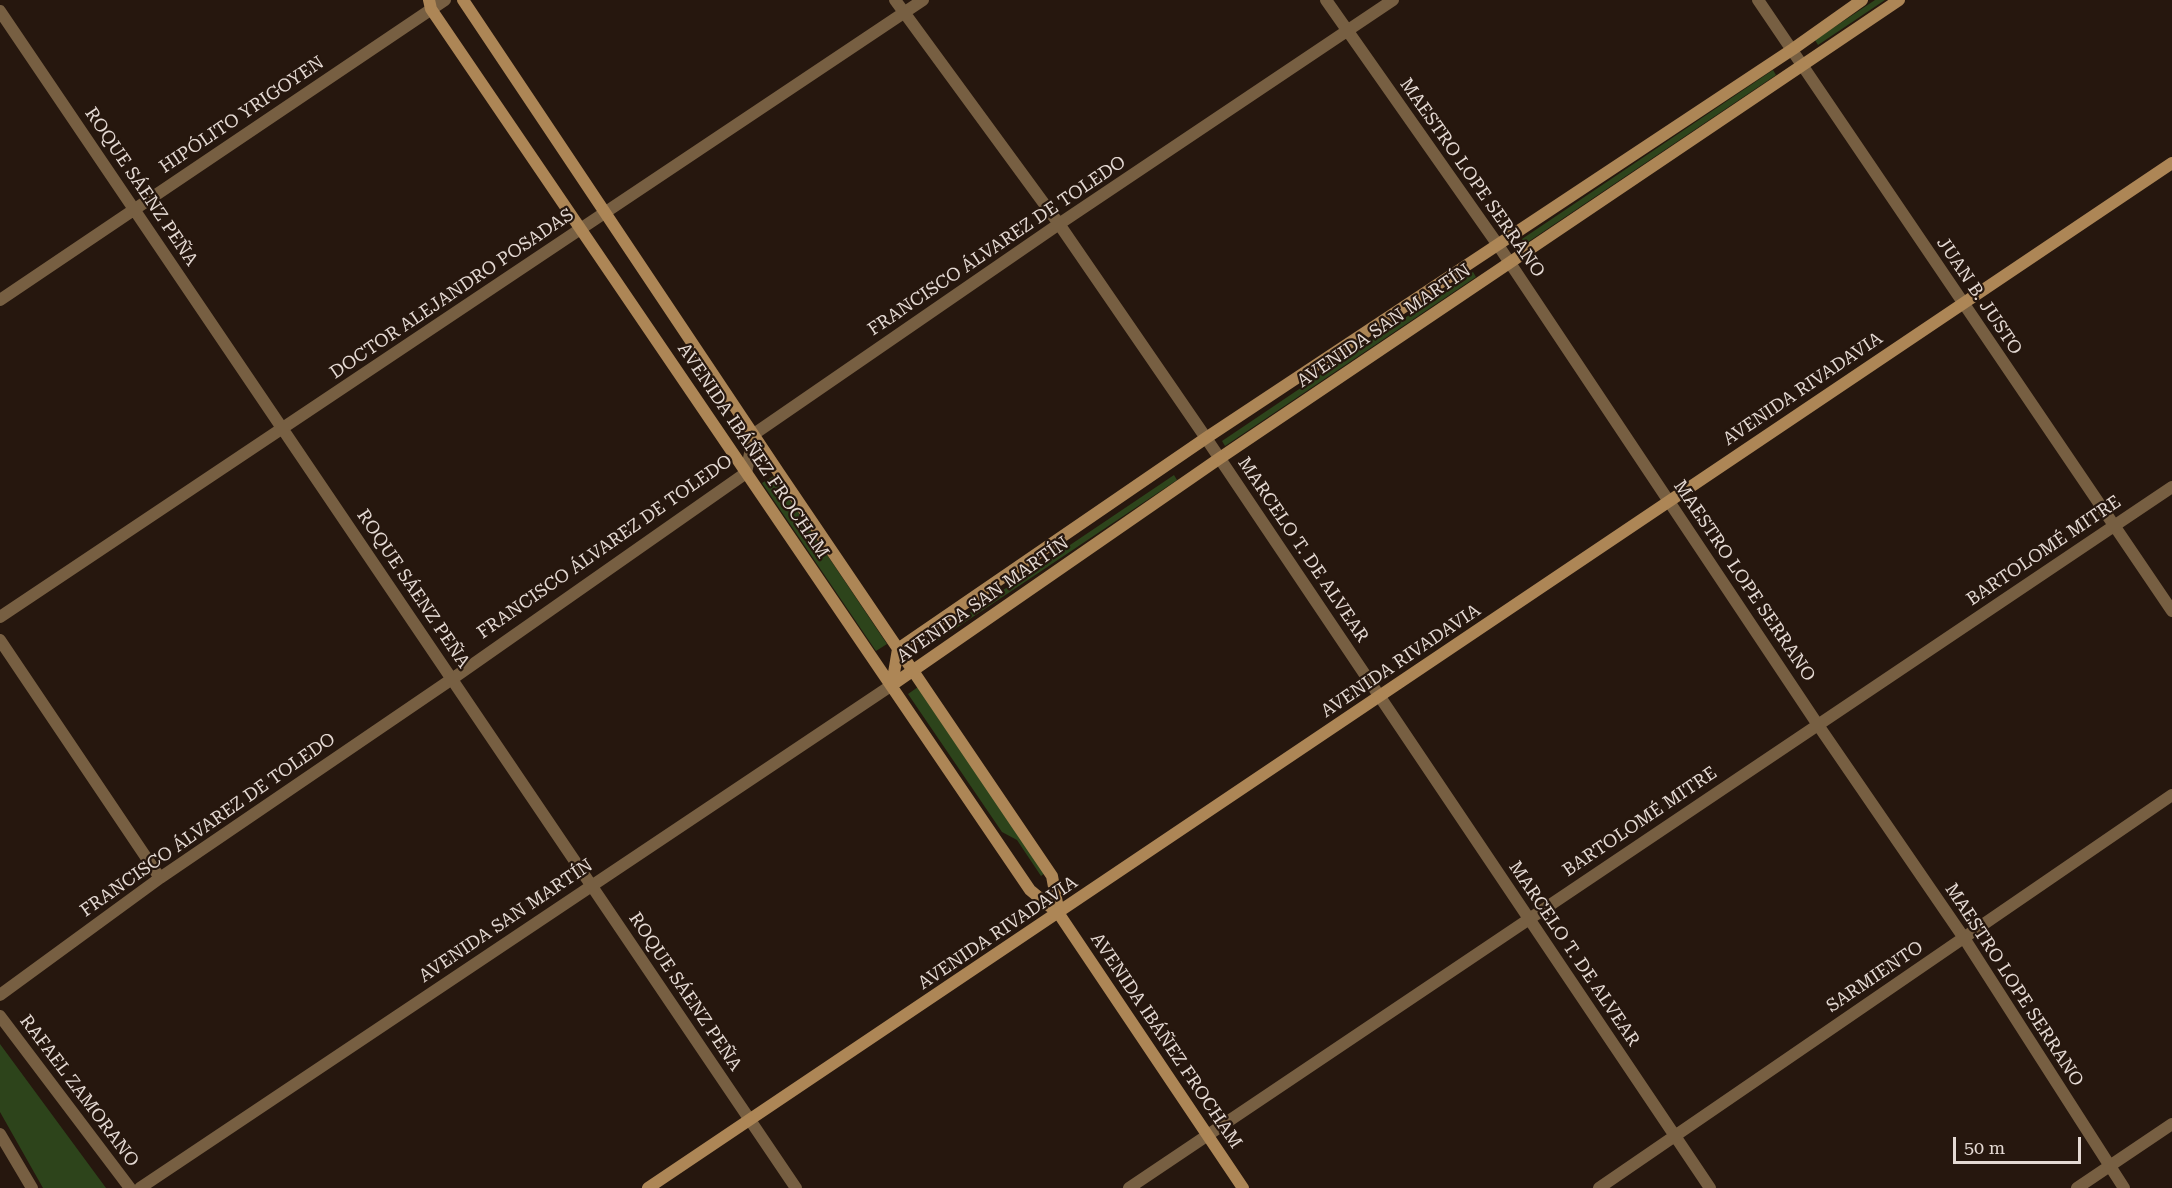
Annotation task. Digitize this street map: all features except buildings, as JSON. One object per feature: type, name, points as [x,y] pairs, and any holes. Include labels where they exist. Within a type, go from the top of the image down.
[{"type":"main road","name":"AVENIDA IBÁÑEZ FROCHAM","points":[[463,0],[1052,876],[1059,914]]},
{"type":"main road","name":"AVENIDA SAN MARTÍN","points":[[892,685],[898,649],[1206,438],[1793,49],[1862,0]]},
{"type":"main road","name":"AVENIDA SAN MARTÍN","points":[[892,685],[1220,458],[1899,0]]},
{"type":"main road","name":"AVENIDA IBÁÑEZ FROCHAM","points":[[430,5],[1030,890],[1059,914],[1244,1188]]},
{"type":"main road","name":"AVENIDA RIVADAVIA","points":[[648,1188],[1059,914],[2172,163]]},
{"type":"street","name":"HIPÓLITO YRIGOYEN","points":[[0,300],[135,210],[430,5],[445,0]]},
{"type":"street","name":"MARCELO T. DE ALVEAR","points":[[895,0],[1059,224],[1220,458],[1710,1188]]},
{"type":"street","name":"DOCTOR ALEJANDRO POSADAS","points":[[0,617],[923,0]]},
{"type":"street","name":"MAESTRO LOPE SERRANO","points":[[1326,0],[1498,245],[1964,938],[2124,1188]]},
{"type":"street","name":"FRANCISCO ÁLVAREZ DE TOLEDO","points":[[0,995],[160,878],[747,473],[754,434],[1059,224],[1393,0]]},
{"type":"street","name":"JUAN B. JUSTO","points":[[1758,0],[2172,611]]},
{"type":"street","name":"ROQUE SÁENZ PEÑA","points":[[0,11],[796,1188]]},
{"type":"street","name":"BARTOLOMÉ MITRE","points":[[1129,1188],[2172,486]]},
{"type":"street","points":[[0,640],[160,878]]},
{"type":"street","name":"AVENIDA SAN MARTÍN","points":[[140,1188],[892,685]]},
{"type":"street","name":"SARMIENTO","points":[[1599,1188],[2172,795]]},
{"type":"street","name":"RAFAEL ZAMORANO","points":[[0,1016],[130,1188]]},
{"type":"street","points":[[2078,1188],[2172,1124]]},
{"type":"street","points":[[0,1134],[32,1188]]},
{"type":"green space","points":[[1875,0],[1885,0],[1818,45],[1815,40]]},
{"type":"green space","points":[[1773,70],[1776,75],[1525,244],[1522,239]]},
{"type":"green space","points":[[1473,272],[1476,277],[1225,446],[1222,441]]},
{"type":"green space","points":[[1174,475],[1177,480],[925,649],[923,644]]},
{"type":"green space","points":[[774,476],[887,644],[876,651],[762,483]]},
{"type":"green space","points":[[918,687],[1045,873],[1041,876],[1017,840],[1002,832],[908,694]]},
{"type":"green space","points":[[0,1044],[106,1188],[43,1188],[0,1112]]}]
